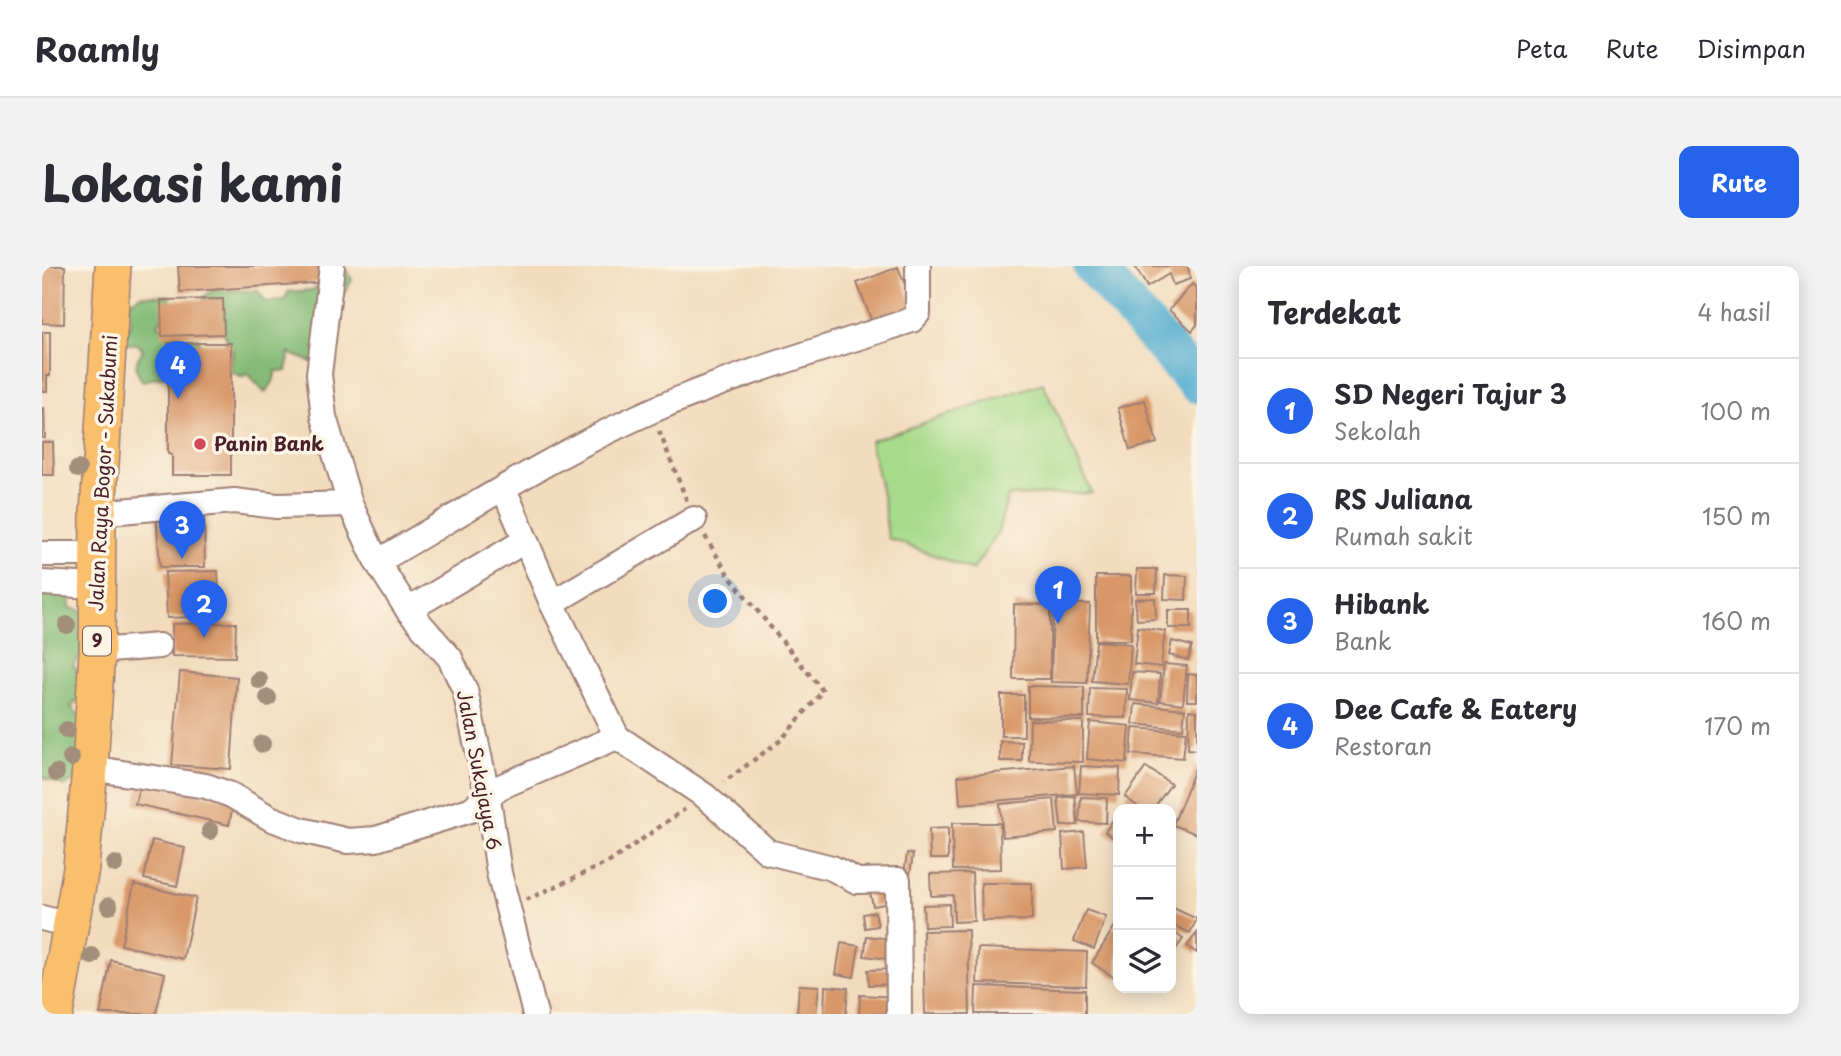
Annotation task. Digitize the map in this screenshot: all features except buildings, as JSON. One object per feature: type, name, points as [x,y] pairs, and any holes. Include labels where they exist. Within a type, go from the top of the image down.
[{"type":"highway","name":"Jalan Raya Bogor - Sukabumi","points":[[55,1014],[56,921],[80,868],[90,768],[97,652],[98,513],[113,266]]},
{"type":"street","name":"Jalan Sukajaya 6","points":[[332,266],[319,374],[324,417],[350,504],[377,562],[408,610],[450,658],[459,676],[488,798],[499,873],[535,1014]]},
{"type":"street","points":[[377,562],[570,451],[651,411],[742,375],[912,320],[918,313],[918,266]]},
{"type":"street","points":[[504,489],[552,603],[617,737],[705,796],[768,852],[832,868],[857,881],[898,880],[898,1014]]},
{"type":"street","points":[[98,513],[234,501],[277,506],[350,504]]},
{"type":"street","points":[[552,603],[694,519]]},
{"type":"street","points":[[408,610],[521,543]]},
{"type":"street","points":[[42,554],[97,570]]},
{"type":"street","points":[[42,583],[97,570]]},
{"type":"street","points":[[97,652],[134,646],[136,658],[161,658],[165,650]]},
{"type":"street","points":[[90,768],[206,786],[231,795],[270,818],[301,830],[348,841],[376,839],[456,814],[488,798],[500,787],[617,737]]},
{"type":"path","points":[[510,908],[611,860],[705,796],[781,740],[823,691],[729,576],[694,519],[651,411]]},
{"type":"green space","points":[[348,271],[352,280],[328,320],[314,363],[289,353],[287,371],[276,371],[273,382],[265,393],[247,373],[243,377],[230,371],[233,351],[225,347],[227,338],[208,314],[204,297],[213,290],[258,291],[266,302],[285,300],[288,292],[312,290]]},
{"type":"green space","points":[[141,295],[170,296],[158,325],[182,339],[198,338],[203,348],[170,375],[142,381],[137,365],[143,350],[138,344],[123,344],[131,320],[128,303]]},
{"type":"green space","points":[[1043,383],[1092,493],[1008,496],[998,532],[973,570],[888,538],[884,503],[870,441]]},
{"type":"green space","points":[[42,583],[68,585],[70,608],[92,613],[89,645],[73,665],[89,687],[71,707],[86,723],[85,773],[65,786],[42,777]]},
{"type":"waterway","points":[[1093,266],[1197,383]]},
{"type":"place","name":"Dee Cafe & Eatery","points":[[178,399]]},
{"type":"place","name":"Panin Bank","points":[[200,444]]},
{"type":"place","name":"Hibank","points":[[182,559]]},
{"type":"place","name":"SD Negeri Tajur 3","points":[[1058,624]]},
{"type":"place","name":"RS Juliana","points":[[204,638]]}]
